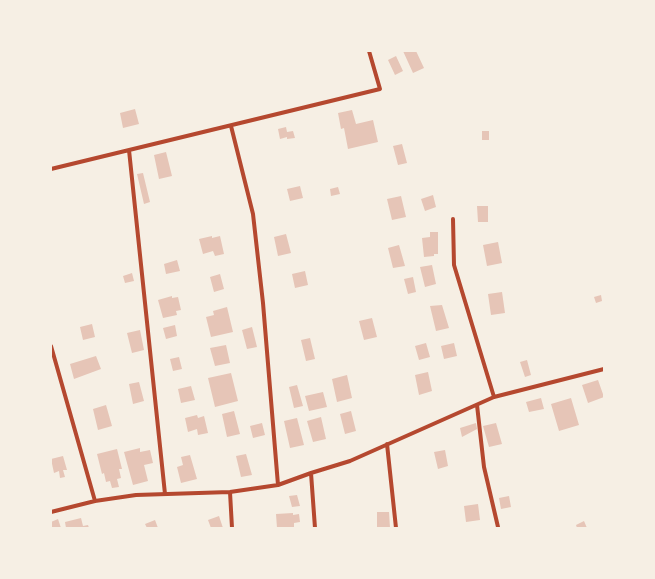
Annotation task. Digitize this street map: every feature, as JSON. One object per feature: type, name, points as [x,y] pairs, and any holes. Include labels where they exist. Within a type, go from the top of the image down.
[{"type":"street","points":[[51,169],[380,89],[369,51]]},
{"type":"street","points":[[231,126],[253,214],[263,303],[278,485]]},
{"type":"street","points":[[129,150],[165,494]]},
{"type":"street","points":[[453,219],[454,265],[494,397]]},
{"type":"street","points":[[51,346],[95,501]]},
{"type":"street","points":[[51,512],[95,501],[136,495],[230,492],[278,485],[350,461],[494,397],[604,369]]},
{"type":"street","points":[[477,404],[484,467],[498,527]]},
{"type":"street","points":[[387,444],[396,528]]},
{"type":"street","points":[[311,473],[315,528]]},
{"type":"street","points":[[230,492],[232,528]]},
{"type":"building","points":[[403,51],[416,51],[424,68],[413,73]]},
{"type":"building","points":[[396,56],[403,71],[395,75],[388,60]]},
{"type":"building","points":[[135,109],[139,124],[123,128],[120,113]]},
{"type":"building","points":[[352,110],[356,124],[373,120],[378,142],[348,149],[344,128],[341,129],[338,113]]},
{"type":"building","points":[[286,127],[287,132],[293,131],[295,138],[287,139],[287,137],[280,139],[278,129]]},
{"type":"building","points":[[482,131],[489,131],[489,140],[482,140]]},
{"type":"building","points":[[402,144],[407,163],[398,165],[393,146]]},
{"type":"building","points":[[166,152],[172,176],[159,179],[154,155]]},
{"type":"building","points":[[143,173],[150,202],[144,204],[137,174]]},
{"type":"building","points":[[300,186],[303,198],[290,201],[287,189]]},
{"type":"building","points":[[338,187],[340,194],[331,196],[330,189]]},
{"type":"building","points":[[433,195],[436,207],[425,211],[421,199]]},
{"type":"building","points":[[401,196],[406,217],[392,220],[387,199]]},
{"type":"building","points":[[477,206],[488,206],[488,222],[478,222]]},
{"type":"building","points":[[430,232],[438,232],[438,254],[424,257],[422,238],[430,237]]},
{"type":"building","points":[[286,234],[291,253],[278,256],[274,237]]},
{"type":"building","points":[[212,236],[212,238],[220,236],[224,254],[215,256],[213,251],[203,254],[199,239]]},
{"type":"building","points":[[498,242],[502,263],[487,266],[483,245]]},
{"type":"building","points":[[399,245],[405,266],[393,268],[388,248]]},
{"type":"building","points":[[177,260],[180,271],[166,274],[164,264]]},
{"type":"building","points":[[432,265],[436,284],[425,287],[420,267]]},
{"type":"building","points":[[305,271],[308,285],[295,288],[292,274]]},
{"type":"building","points":[[132,273],[134,281],[125,283],[123,276]]},
{"type":"building","points":[[220,274],[224,289],[214,292],[210,277]]},
{"type":"building","points":[[413,277],[416,292],[408,294],[404,279]]},
{"type":"building","points":[[502,292],[505,313],[491,315],[488,294]]},
{"type":"building","points":[[601,295],[602,301],[596,303],[594,297]]},
{"type":"building","points":[[172,296],[172,298],[178,297],[181,310],[176,311],[177,315],[163,318],[158,300]]},
{"type":"building","points":[[442,305],[449,328],[436,331],[430,306]]},
{"type":"building","points":[[227,307],[233,332],[211,337],[206,317],[214,315],[213,311]]},
{"type":"building","points":[[372,318],[377,337],[364,340],[359,321]]},
{"type":"building","points":[[92,324],[95,337],[83,340],[80,327]]},
{"type":"building","points":[[175,325],[177,336],[166,339],[163,328]]},
{"type":"building","points":[[252,327],[257,347],[247,349],[242,330]]},
{"type":"building","points":[[140,330],[144,350],[132,353],[127,333]]},
{"type":"building","points":[[310,338],[315,359],[306,361],[301,340]]},
{"type":"building","points":[[426,343],[430,357],[419,360],[415,346]]},
{"type":"building","points":[[454,343],[457,356],[444,359],[441,346]]},
{"type":"building","points":[[226,345],[230,363],[215,366],[210,348]]},
{"type":"building","points":[[96,356],[101,369],[74,379],[70,364]]},
{"type":"building","points":[[179,357],[182,369],[173,371],[170,359]]},
{"type":"building","points":[[527,360],[531,375],[525,377],[520,362]]},
{"type":"building","points":[[428,372],[432,391],[419,395],[415,375]]},
{"type":"building","points":[[231,373],[238,401],[215,407],[208,378]]},
{"type":"building","points":[[347,375],[352,398],[337,402],[332,379]]},
{"type":"building","points":[[598,380],[604,397],[588,403],[582,385]]},
{"type":"building","points":[[139,382],[144,401],[133,404],[129,384]]},
{"type":"building","points":[[297,385],[303,406],[294,408],[289,387]]},
{"type":"building","points":[[191,386],[195,400],[181,403],[178,389]]},
{"type":"building","points":[[323,392],[327,407],[309,411],[305,396]]},
{"type":"building","points":[[541,398],[544,409],[529,412],[526,402]]},
{"type":"building","points":[[571,398],[579,425],[559,431],[551,404]]},
{"type":"building","points":[[106,405],[112,426],[98,430],[93,409]]},
{"type":"building","points":[[234,411],[240,434],[227,437],[222,414]]},
{"type":"building","points":[[351,411],[356,431],[345,434],[340,414]]},
{"type":"building","points":[[197,415],[198,418],[204,416],[208,433],[198,435],[197,429],[188,432],[185,418]]},
{"type":"building","points":[[321,417],[326,439],[313,442],[307,421]]},
{"type":"building","points":[[297,418],[304,445],[290,448],[284,421]]},
{"type":"building","points":[[262,423],[265,435],[253,438],[250,426]]},
{"type":"building","points":[[476,423],[477,429],[462,437],[460,428]]},
{"type":"building","points":[[496,423],[502,444],[489,447],[483,426]]},
{"type":"building","points":[[140,448],[140,452],[150,450],[153,463],[144,465],[148,481],[133,485],[124,452]]},
{"type":"building","points":[[117,449],[122,469],[119,469],[121,478],[117,479],[119,487],[112,488],[110,481],[106,482],[104,473],[102,474],[97,454]]},
{"type":"building","points":[[445,450],[448,466],[438,469],[434,452]]},
{"type":"building","points":[[246,454],[252,475],[241,477],[236,456]]},
{"type":"building","points":[[190,455],[197,479],[181,483],[177,467],[183,465],[181,457]]},
{"type":"building","points":[[63,456],[67,470],[63,470],[65,477],[60,478],[59,471],[54,473],[51,459]]},
{"type":"building","points":[[297,495],[300,506],[292,507],[289,496]]},
{"type":"building","points":[[509,496],[511,507],[501,509],[499,498]]},
{"type":"building","points":[[478,504],[480,520],[466,522],[464,506]]},
{"type":"building","points":[[377,512],[389,512],[390,528],[377,528]]},
{"type":"building","points":[[293,513],[293,515],[299,514],[300,522],[294,523],[294,528],[277,528],[276,514]]},
{"type":"building","points":[[219,516],[223,528],[211,528],[208,520]]},
{"type":"building","points":[[81,518],[83,526],[88,525],[89,528],[66,528],[65,522]]},
{"type":"building","points":[[58,519],[61,528],[52,528],[51,522]]},
{"type":"building","points":[[155,520],[158,528],[147,528],[145,524]]},
{"type":"building","points":[[584,521],[587,528],[577,528],[576,525]]}]
